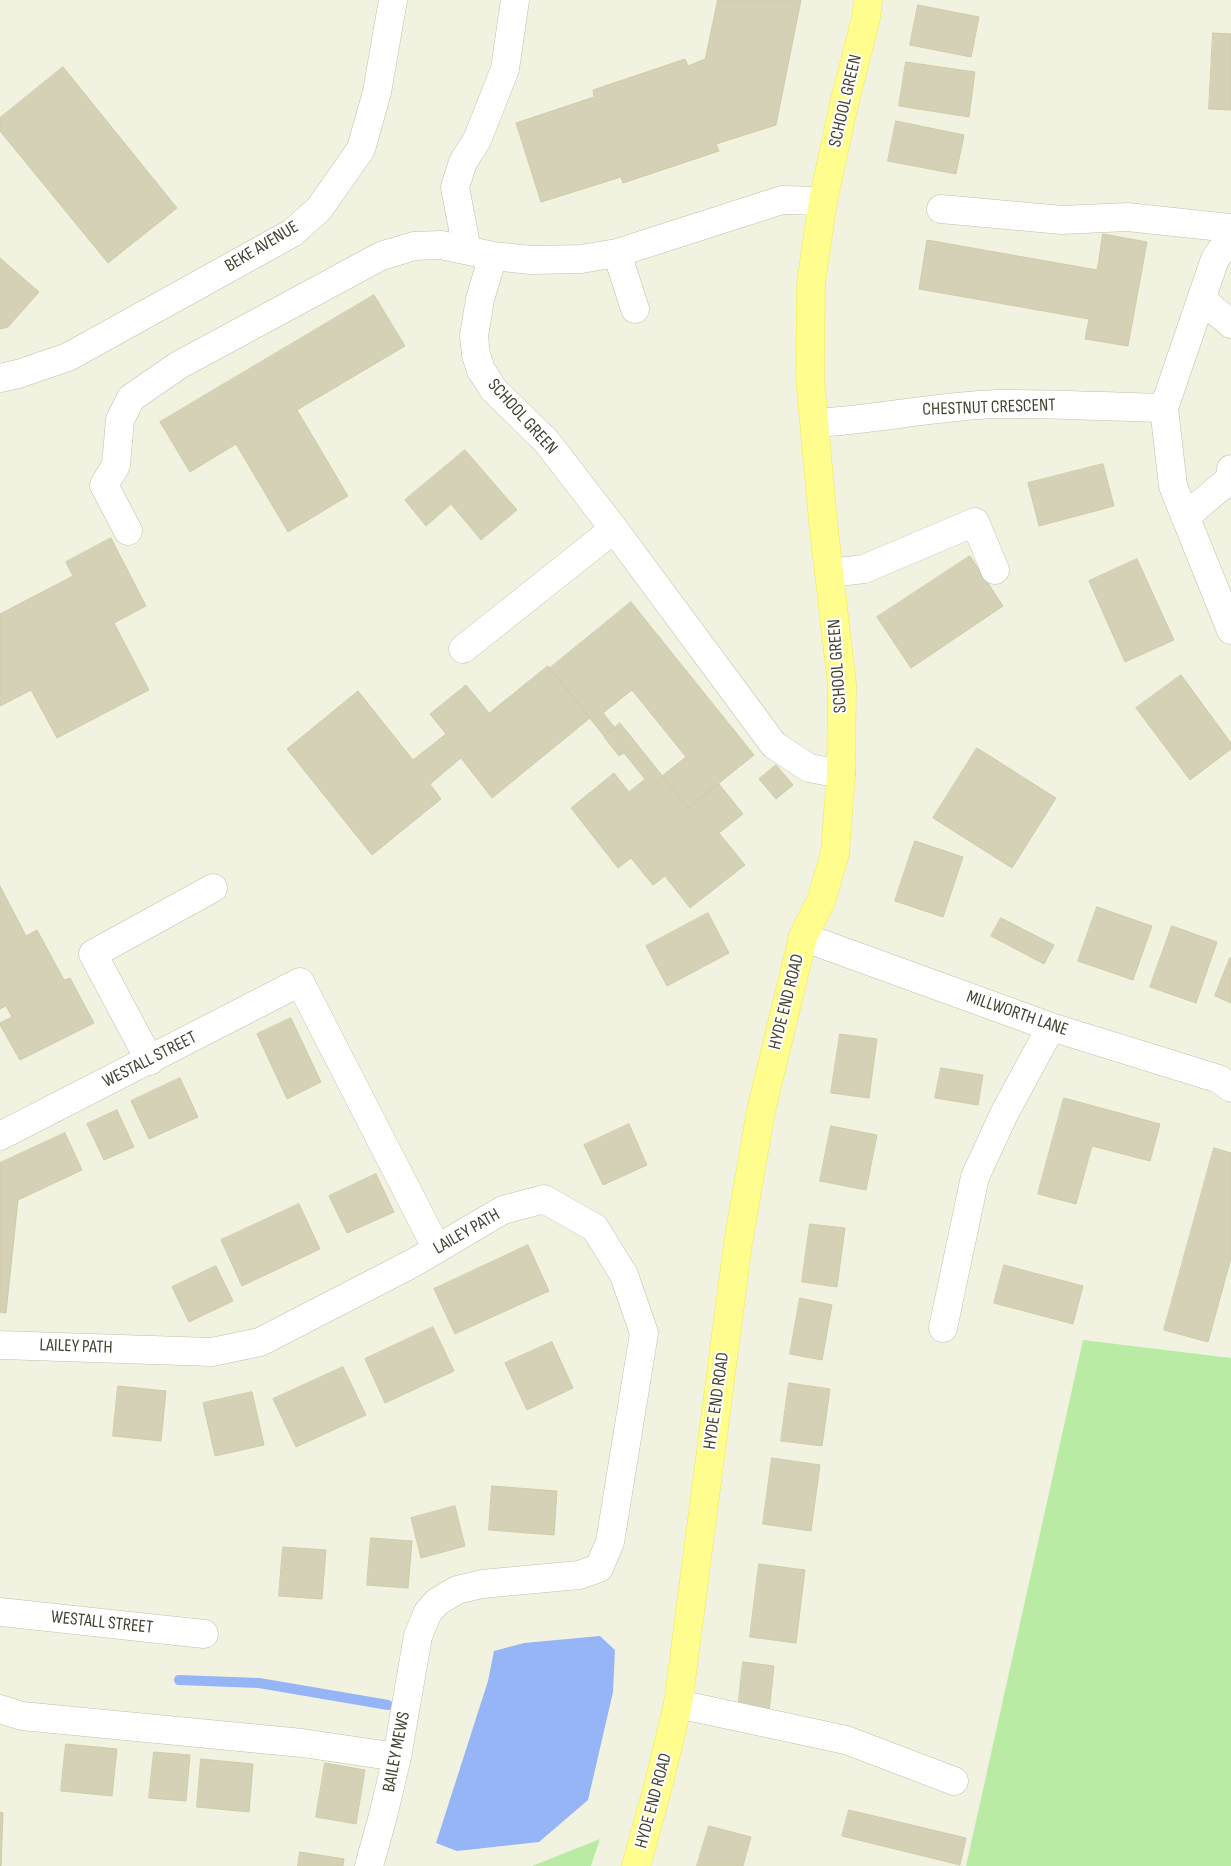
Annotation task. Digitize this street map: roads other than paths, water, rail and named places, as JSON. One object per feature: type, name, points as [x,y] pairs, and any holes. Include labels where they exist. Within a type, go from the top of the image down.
[{"type":"main road","name":"SCHOOL GREEN","points":[[803,937],[821,901],[835,853],[841,774],[842,685],[823,521],[810,378],[811,283],[823,201],[844,104],[866,18],[868,0]]},
{"type":"main road","name":"HYDE END ROAD","points":[[636,1866],[678,1704],[738,1243],[761,1112],[803,937]]},
{"type":"street","name":"BEKE AVENUE","points":[[0,378],[68,357],[292,233],[319,209],[361,149],[377,92],[393,0]]},
{"type":"street","points":[[480,253],[455,187],[463,162],[477,140],[505,69],[515,0]]},
{"type":"street","points":[[128,531],[104,485],[116,465],[120,420],[131,398],[179,365],[381,256],[414,246],[441,245],[531,260],[580,259],[617,252],[782,200],[823,201]]},
{"type":"street","points":[[941,209],[1062,220],[1127,217],[1231,228]]},
{"type":"street","points":[[1231,236],[1215,259],[1164,408],[1173,486],[1231,630]]},
{"type":"street","points":[[617,252],[635,309]]},
{"type":"street","name":"SCHOOL GREEN","points":[[480,253],[480,299],[474,336],[476,355],[481,370],[494,390],[547,442],[774,745],[808,768],[841,774]]},
{"type":"street","points":[[1201,299],[1231,324]]},
{"type":"street","name":"CHESTNUT CRESCENT","points":[[815,423],[852,421],[925,409],[997,404],[1164,408]]},
{"type":"street","points":[[1185,517],[1230,478],[1231,469]]},
{"type":"street","points":[[830,573],[864,569],[975,522],[995,570]]},
{"type":"street","points":[[463,649],[614,529]]},
{"type":"street","points":[[150,1061],[93,954],[213,888]]},
{"type":"street","name":"MILLWORTH LANE","points":[[803,937],[1051,1027],[1219,1079],[1231,1088]]},
{"type":"street","name":"WESTALL STREET","points":[[0,1136],[150,1061],[300,982],[437,1249]]},
{"type":"street","points":[[943,1328],[975,1177],[1004,1114],[1051,1027]]},
{"type":"street","name":"LAILEY PATH","points":[[0,1345],[212,1352],[260,1342],[437,1249],[503,1210],[544,1199],[595,1228],[624,1275],[644,1333],[610,1542],[599,1568],[579,1575],[482,1584],[457,1590],[437,1602],[428,1612],[418,1636]]},
{"type":"street","name":"WESTALL STREET","points":[[0,1612],[204,1634]]},
{"type":"street","name":"BAILEY MEWS","points":[[369,1866],[384,1816],[397,1757],[418,1636]]},
{"type":"street","points":[[678,1704],[846,1740],[954,1781]]},
{"type":"street","points":[[0,1709],[22,1716],[302,1743],[397,1757]]},
{"type":"water","points":[[600,1636],[615,1650],[613,1692],[588,1800],[539,1842],[457,1851],[436,1843],[488,1681],[494,1651],[524,1643]]},
{"type":"waterway","points":[[179,1680],[259,1683],[388,1705]]}]
